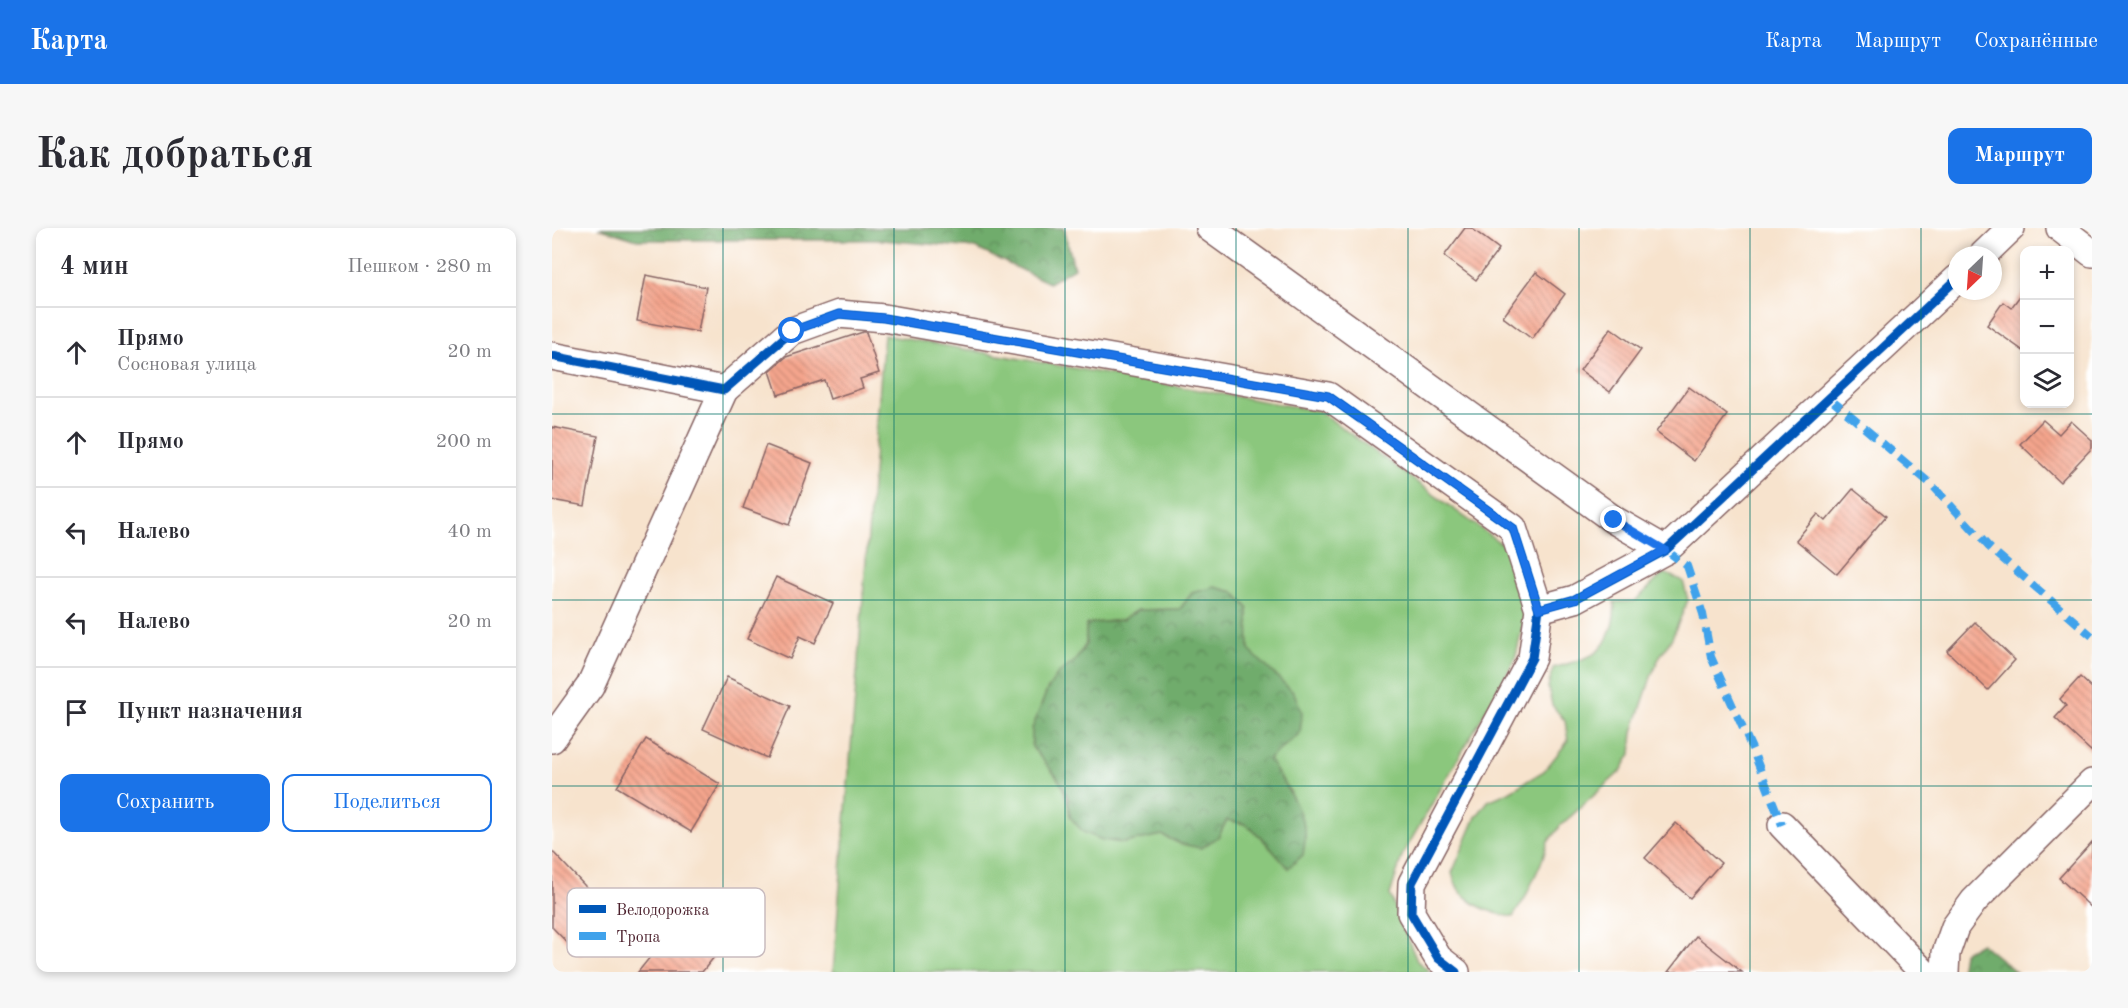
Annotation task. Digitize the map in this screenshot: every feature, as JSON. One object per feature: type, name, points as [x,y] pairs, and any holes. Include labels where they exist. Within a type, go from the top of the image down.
[{"type":"street","points":[[1210,228],[1614,520],[1665,550]]},
{"type":"street","points":[[1993,246],[2012,228]]},
{"type":"street","points":[[2060,228],[2092,253]]},
{"type":"street","points":[[1539,609],[1575,599],[1665,550],[1948,287]]},
{"type":"street","points":[[552,739],[590,686],[724,390],[792,331],[839,314],[884,318],[1328,396],[1513,528],[1539,609],[1532,658],[1412,883],[1411,913],[1438,958],[1456,972]]},
{"type":"street","points":[[552,356],[724,390]]},
{"type":"street","points":[[1945,972],[1946,953],[1955,927],[1974,902],[2092,783]]},
{"type":"street","points":[[1782,825],[1923,972]]},
{"type":"green space","points":[[598,228],[1064,228],[1074,268],[1049,283],[975,248],[882,240],[637,240]]},
{"type":"green space","points":[[884,335],[1319,411],[1506,547],[1527,607],[1515,660],[1402,856],[1390,895],[1417,961],[1431,972],[833,972]],"holes":[[[1215,588],[1234,592],[1248,608],[1248,650],[1264,666],[1300,733],[1268,759],[1291,793],[1288,868],[1261,837],[1245,824],[1227,819],[1218,837],[1181,844],[1162,835],[1123,843],[1070,817],[1062,786],[1053,771],[1032,747],[1058,674],[1075,662],[1086,644],[1086,624],[1122,620],[1138,610],[1180,609],[1192,593]]]},
{"type":"green space","points":[[1664,573],[1683,581],[1688,600],[1672,638],[1652,674],[1633,732],[1631,754],[1621,771],[1560,826],[1548,842],[1525,898],[1513,917],[1491,912],[1477,905],[1465,897],[1455,883],[1452,873],[1476,817],[1488,801],[1509,792],[1544,771],[1568,741],[1565,721],[1552,705],[1548,687],[1553,668],[1597,652],[1603,646],[1612,626],[1614,602],[1635,601]]},
{"type":"green space","points":[[1215,587],[1234,592],[1248,608],[1249,650],[1294,693],[1302,712],[1300,733],[1269,759],[1295,802],[1305,831],[1303,855],[1288,868],[1261,837],[1245,824],[1227,820],[1218,837],[1201,848],[1181,844],[1162,835],[1123,843],[1102,840],[1083,832],[1070,817],[1068,797],[1057,777],[1032,747],[1032,729],[1047,690],[1058,674],[1075,661],[1086,644],[1086,624],[1122,620],[1138,610],[1180,609],[1192,593]]},
{"type":"green space","points":[[1981,943],[2016,972],[1960,972],[1963,953]]},
{"type":"building","points":[[1465,228],[1471,228],[1499,249],[1476,280],[1444,256]]},
{"type":"building","points":[[1536,272],[1565,294],[1532,339],[1503,317]]},
{"type":"building","points":[[646,275],[706,287],[698,332],[637,321]]},
{"type":"building","points":[[2020,296],[2020,348],[1987,325],[2003,302],[2011,308]]},
{"type":"building","points":[[1611,328],[1641,350],[1610,392],[1580,370]]},
{"type":"building","points":[[866,332],[879,373],[860,379],[863,388],[830,399],[824,380],[778,395],[770,371],[786,357]]},
{"type":"building","points":[[1689,387],[1727,415],[1694,461],[1656,432]]},
{"type":"building","points":[[2043,420],[2059,434],[2071,421],[2092,440],[2092,448],[2060,482],[2020,444]]},
{"type":"building","points":[[552,427],[598,436],[585,506],[552,500]]},
{"type":"building","points":[[766,445],[812,463],[789,525],[743,508]]},
{"type":"building","points":[[1853,489],[1886,516],[1837,574],[1796,540],[1818,514],[1826,521]]},
{"type":"building","points":[[776,577],[833,603],[815,643],[800,636],[790,659],[747,639]]},
{"type":"building","points":[[1975,622],[2015,660],[1988,690],[1947,651]]},
{"type":"building","points":[[727,677],[790,706],[767,758],[703,729]]},
{"type":"building","points":[[2080,677],[2092,688],[2092,752],[2055,718],[2066,706],[2060,699]]},
{"type":"building","points":[[646,739],[720,784],[691,832],[617,787]]},
{"type":"building","points":[[1676,823],[1721,863],[1690,898],[1645,858]]},
{"type":"building","points":[[2092,842],[2092,908],[2059,878]]},
{"type":"building","points":[[552,851],[587,888],[567,888],[567,943],[552,927]]},
{"type":"building","points":[[1696,936],[1742,972],[1668,972]]},
{"type":"building","points":[[650,957],[714,957],[702,972],[638,972]]},
{"type":"marked path","points":[[1829,398],[1932,485],[1989,547],[2092,636]]},
{"type":"marked path","points":[[1666,550],[1687,566],[1703,614],[1711,657],[1753,751],[1782,825]]},
{"type":"cycle path","points":[[1539,609],[1575,599],[1666,550],[1948,287]]},
{"type":"cycle path","points":[[552,356],[724,390],[792,331],[839,314],[884,318],[1328,396],[1513,528],[1539,609],[1532,658],[1412,883],[1411,913],[1438,958],[1456,972]]},
{"type":"route","points":[[792,331],[839,314],[884,318],[1328,396],[1513,528],[1539,609],[1575,599],[1665,550],[1614,520]]}]
